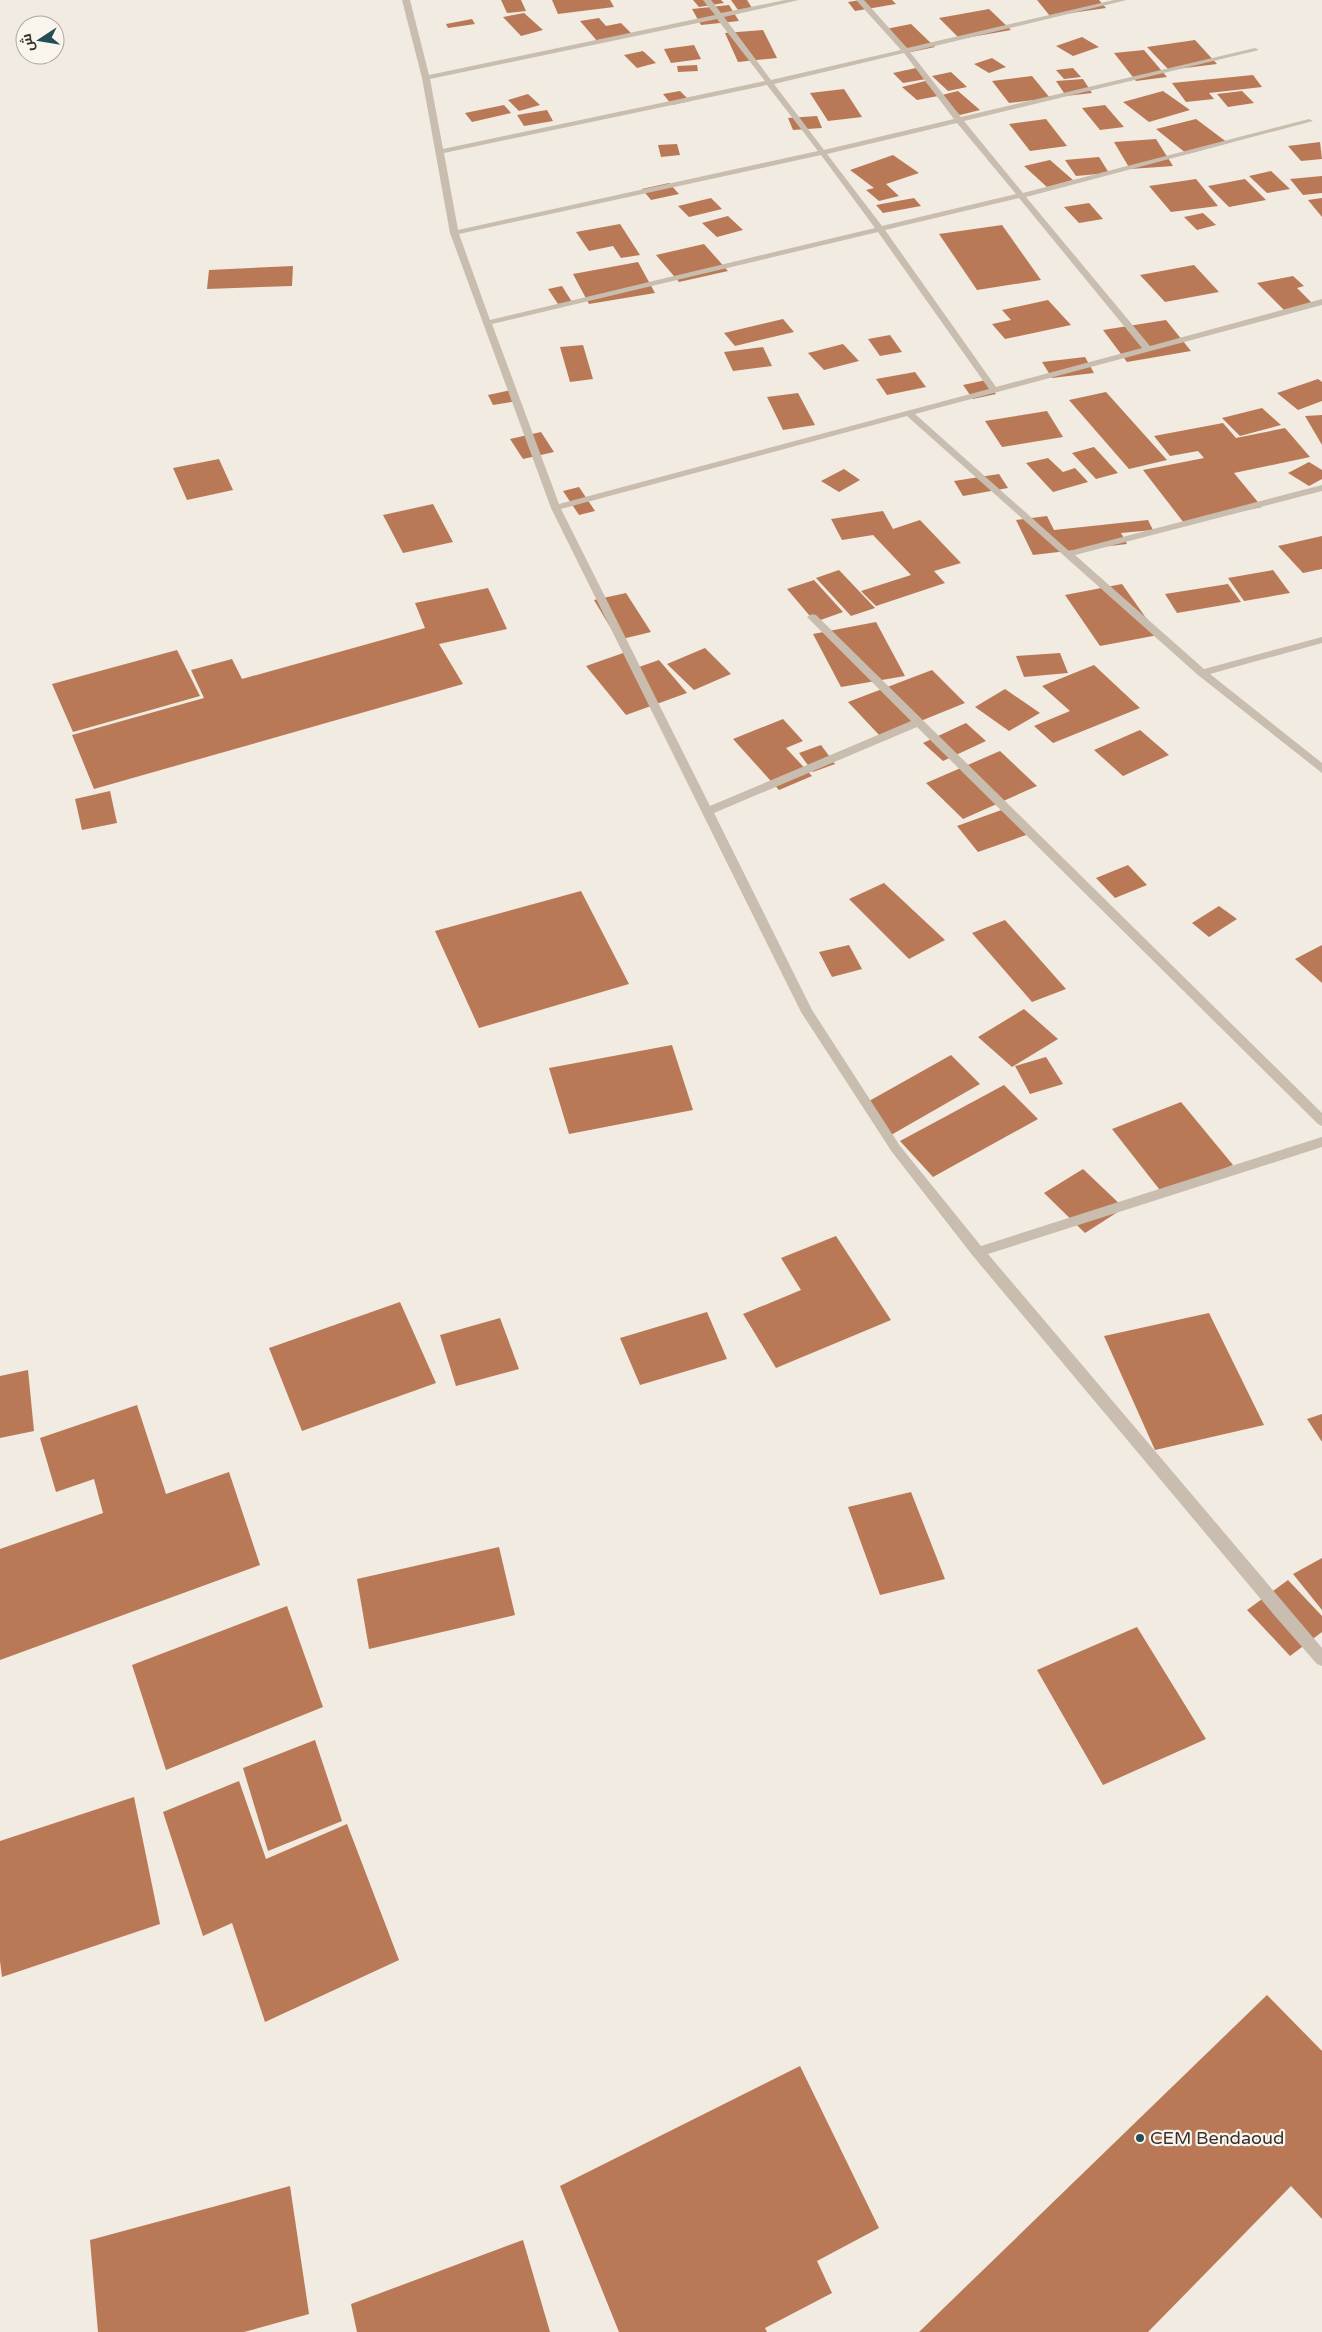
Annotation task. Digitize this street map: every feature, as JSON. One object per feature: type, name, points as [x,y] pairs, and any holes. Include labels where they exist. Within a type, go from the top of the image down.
[{"type":"street","points":[[406,0],[426,78],[454,233],[556,508],[709,811],[807,1012],[896,1149],[978,1252],[1322,1659]]},
{"type":"street","points":[[707,0],[771,82],[821,153],[881,230],[994,390]]},
{"type":"street","points":[[426,78],[794,0]]},
{"type":"street","points":[[860,0],[906,51],[959,120],[1023,195],[1149,350]]},
{"type":"street","points":[[439,152],[771,82],[1122,0]]},
{"type":"street","points":[[454,233],[821,153],[1255,50]]},
{"type":"street","points":[[487,323],[881,230],[1310,121]]},
{"type":"street","points":[[556,508],[1322,302]]},
{"type":"street","points":[[908,413],[1202,673],[1322,769]]},
{"type":"street","points":[[1068,554],[1322,488]]},
{"type":"street","points":[[812,617],[1322,1121]]},
{"type":"street","points":[[1202,673],[1322,640]]},
{"type":"street","points":[[709,811],[918,722]]},
{"type":"street","points":[[978,1252],[1322,1142]]},
{"type":"building","points":[[501,0],[521,0],[526,11],[507,13]]},
{"type":"building","points":[[552,0],[610,0],[614,7],[558,14]]},
{"type":"building","points":[[693,0],[721,0],[724,3],[699,7]]},
{"type":"building","points":[[731,0],[747,0],[752,8],[738,10]]},
{"type":"building","points":[[892,0],[896,4],[855,11],[848,2]]},
{"type":"building","points":[[1037,0],[1099,0],[1106,8],[1050,16]]},
{"type":"building","points":[[729,5],[739,21],[701,25],[692,9]]},
{"type":"building","points":[[989,9],[1011,30],[960,39],[939,18]]},
{"type":"building","points":[[524,13],[543,30],[521,36],[503,17]]},
{"type":"building","points":[[599,18],[606,26],[621,23],[632,34],[598,42],[580,21]]},
{"type":"building","points":[[472,19],[475,24],[448,28],[446,24]]},
{"type":"building","points":[[911,24],[935,47],[911,52],[886,29]]},
{"type":"building","points":[[763,30],[777,58],[738,62],[725,33]]},
{"type":"building","points":[[1082,37],[1099,47],[1073,56],[1056,46]]},
{"type":"building","points":[[1195,40],[1217,64],[1169,70],[1147,47]]},
{"type":"building","points":[[694,45],[701,59],[671,63],[664,49]]},
{"type":"building","points":[[1144,50],[1167,77],[1136,81],[1114,53]]},
{"type":"building","points":[[643,51],[656,63],[637,68],[624,55]]},
{"type":"building","points":[[992,58],[1006,67],[989,73],[974,64]]},
{"type":"building","points":[[697,65],[698,71],[678,72],[677,66]]},
{"type":"building","points":[[916,68],[926,79],[903,83],[893,73]]},
{"type":"building","points":[[1073,68],[1081,77],[1064,79],[1056,70]]},
{"type":"building","points":[[951,72],[967,87],[948,91],[932,76]]},
{"type":"building","points":[[1253,75],[1262,87],[1209,93],[1214,99],[1186,102],[1172,83]]},
{"type":"building","points":[[1032,76],[1050,98],[1009,103],[992,81]]},
{"type":"building","points":[[1083,79],[1092,93],[1066,96],[1056,81]]},
{"type":"building","points":[[925,81],[942,95],[958,91],[980,110],[960,115],[938,96],[917,100],[902,87]]},
{"type":"building","points":[[844,89],[862,117],[828,121],[810,93]]},
{"type":"building","points":[[680,91],[690,101],[672,105],[663,94]]},
{"type":"building","points":[[1163,91],[1190,110],[1149,122],[1123,102]]},
{"type":"building","points":[[1242,91],[1254,103],[1228,107],[1217,94]]},
{"type":"building","points":[[528,94],[540,105],[519,111],[508,100]]},
{"type":"building","points":[[504,105],[511,113],[472,122],[465,113]]},
{"type":"building","points":[[1105,105],[1124,127],[1100,130],[1082,108]]},
{"type":"building","points":[[547,110],[553,121],[524,126],[517,115]]},
{"type":"building","points":[[817,116],[822,128],[793,130],[788,118]]},
{"type":"building","points":[[1046,119],[1067,146],[1030,151],[1009,124]]},
{"type":"building","points":[[1196,119],[1228,143],[1187,154],[1156,129]]},
{"type":"building","points":[[1156,139],[1173,166],[1130,169],[1114,142]]},
{"type":"building","points":[[1320,142],[1322,159],[1301,161],[1288,146]]},
{"type":"building","points":[[677,144],[680,155],[661,157],[658,145]]},
{"type":"building","points":[[893,155],[919,173],[886,184],[899,196],[879,201],[866,190],[874,188],[850,170]]},
{"type":"building","points":[[1099,157],[1109,173],[1076,176],[1065,160]]},
{"type":"building","points":[[1050,160],[1073,180],[1047,187],[1024,166]]},
{"type":"building","points":[[1271,171],[1290,189],[1267,193],[1249,176]]},
{"type":"building","points":[[1322,176],[1322,193],[1303,195],[1290,179]]},
{"type":"building","points":[[1196,179],[1218,206],[1171,212],[1149,186]]},
{"type":"building","points":[[1245,179],[1266,200],[1229,207],[1208,186]]},
{"type":"building","points":[[669,183],[679,194],[651,200],[642,189]]},
{"type":"building","points":[[711,198],[722,209],[689,217],[678,206]]},
{"type":"building","points":[[914,198],[921,206],[883,213],[876,205]]},
{"type":"building","points":[[1322,198],[1322,217],[1308,200]]},
{"type":"building","points":[[1089,203],[1103,219],[1079,223],[1064,207]]},
{"type":"building","points":[[1203,213],[1216,225],[1197,230],[1184,217]]},
{"type":"building","points":[[728,216],[743,230],[717,237],[702,223]]},
{"type":"building","points":[[620,224],[640,255],[621,258],[613,246],[589,251],[576,232]]},
{"type":"building","points":[[1002,225],[1041,280],[977,290],[939,234]]},
{"type":"building","points":[[704,244],[728,271],[679,282],[656,255]]},
{"type":"building","points":[[638,262],[655,293],[589,304],[573,274]]},
{"type":"building","points":[[1194,265],[1219,292],[1165,302],[1140,275]]},
{"type":"building","points":[[293,266],[292,286],[207,289],[209,270]]},
{"type":"building","points":[[1293,276],[1304,286],[1297,288],[1313,304],[1284,310],[1257,283]]},
{"type":"building","points":[[562,286],[572,302],[558,304],[548,289]]},
{"type":"building","points":[[1048,300],[1071,325],[1005,339],[992,324],[1011,320],[1002,310]]},
{"type":"building","points":[[783,319],[794,332],[735,346],[724,333]]},
{"type":"building","points":[[1166,320],[1191,351],[1127,362],[1103,330]]},
{"type":"building","points":[[890,335],[902,352],[880,356],[868,339]]},
{"type":"building","points":[[843,344],[859,361],[824,370],[808,353]]},
{"type":"building","points":[[583,345],[593,379],[570,382],[560,347]]},
{"type":"building","points":[[763,347],[772,366],[733,371],[724,352]]},
{"type":"building","points":[[1085,357],[1094,373],[1052,378],[1042,362]]},
{"type":"building","points":[[915,372],[926,387],[887,395],[876,379]]},
{"type":"building","points":[[1318,379],[1322,382],[1322,401],[1298,410],[1277,393]]},
{"type":"building","points":[[986,380],[996,394],[973,399],[963,385]]},
{"type":"building","points":[[511,390],[517,401],[493,405],[488,395]]},
{"type":"building","points":[[1106,392],[1167,460],[1129,469],[1069,400]]},
{"type":"building","points":[[798,393],[815,425],[783,430],[767,397]]},
{"type":"building","points":[[1262,408],[1281,425],[1240,436],[1222,418]]},
{"type":"building","points":[[1047,411],[1063,437],[1002,447],[985,421]]},
{"type":"building","points":[[1322,415],[1322,445],[1305,416]]},
{"type":"building","points":[[1223,423],[1236,438],[1285,428],[1310,457],[1234,473],[1262,507],[1184,523],[1143,470],[1204,458],[1198,451],[1170,456],[1154,436]]},
{"type":"building","points":[[541,432],[554,452],[523,459],[510,439]]},
{"type":"building","points":[[1094,447],[1118,473],[1096,479],[1072,453]]},
{"type":"building","points":[[1048,458],[1063,472],[1075,468],[1088,482],[1053,492],[1026,463]]},
{"type":"building","points":[[219,459],[233,490],[187,500],[173,468]]},
{"type":"building","points":[[1309,462],[1322,470],[1322,479],[1309,486],[1288,473]]},
{"type":"building","points":[[844,469],[860,480],[839,492],[821,481]]},
{"type":"building","points":[[999,474],[1008,488],[963,496],[954,481]]},
{"type":"building","points":[[579,487],[595,511],[579,515],[563,491]]},
{"type":"building","points":[[433,504],[453,542],[403,553],[383,515]]},
{"type":"building","points":[[883,511],[893,529],[920,520],[961,563],[934,571],[945,583],[876,606],[861,591],[911,575],[873,535],[842,540],[831,519]]},
{"type":"building","points":[[1047,516],[1054,530],[1148,520],[1153,530],[1121,533],[1127,544],[1033,555],[1016,520]]},
{"type":"building","points":[[1322,536],[1322,569],[1303,573],[1278,546]]},
{"type":"building","points":[[839,570],[875,608],[851,616],[816,578]]},
{"type":"building","points":[[1273,570],[1290,593],[1244,601],[1228,578]]},
{"type":"building","points":[[814,580],[843,612],[815,622],[787,589]]},
{"type":"building","points":[[1122,584],[1158,635],[1100,646],[1065,595]]},
{"type":"building","points":[[1228,584],[1241,602],[1177,613],[1165,594]]},
{"type":"building","points":[[488,588],[507,629],[439,644],[463,684],[94,789],[72,735],[204,698],[191,670],[232,659],[242,679],[425,628],[415,603]]},
{"type":"building","points":[[626,593],[651,632],[618,640],[594,600]]},
{"type":"building","points":[[876,622],[905,676],[841,687],[813,634]]},
{"type":"building","points":[[705,648],[731,674],[694,690],[667,664]]},
{"type":"building","points":[[177,650],[200,696],[73,732],[52,684]]},
{"type":"building","points":[[626,652],[639,667],[659,660],[687,693],[626,715],[586,666]]},
{"type":"building","points":[[1060,653],[1068,673],[1024,677],[1016,656]]},
{"type":"building","points":[[1094,665],[1140,708],[1053,743],[1034,726],[1070,711],[1042,686]]},
{"type":"building","points":[[932,670],[965,703],[881,737],[848,702]]},
{"type":"building","points":[[1005,689],[1040,713],[1009,731],[975,707]]},
{"type":"building","points":[[783,719],[803,741],[786,748],[812,776],[779,790],[733,739]]},
{"type":"building","points":[[966,723],[986,741],[943,761],[923,743]]},
{"type":"building","points":[[1140,730],[1169,755],[1123,776],[1094,750]]},
{"type":"building","points":[[821,745],[835,764],[813,772],[799,753]]},
{"type":"building","points":[[1000,751],[1037,786],[963,819],[926,783]]},
{"type":"building","points":[[110,791],[117,823],[82,830],[75,799]]},
{"type":"building","points":[[1007,808],[1029,834],[978,852],[957,826]]},
{"type":"building","points":[[1128,865],[1147,885],[1115,898],[1096,878]]},
{"type":"building","points":[[884,883],[945,940],[909,959],[849,899]]},
{"type":"building","points":[[581,891],[629,984],[479,1028],[435,931]]},
{"type":"building","points":[[1219,906],[1237,919],[1209,937],[1192,923]]},
{"type":"building","points":[[1005,920],[1066,989],[1032,1002],[972,933]]},
{"type":"building","points":[[849,945],[862,969],[832,977],[819,952]]},
{"type":"building","points":[[1322,945],[1322,983],[1295,959]]},
{"type":"building","points":[[1024,1009],[1058,1039],[1012,1067],[978,1037]]},
{"type":"building","points":[[672,1045],[693,1110],[569,1134],[549,1068]]},
{"type":"building","points":[[951,1055],[980,1084],[891,1135],[862,1105]]},
{"type":"building","points":[[1046,1057],[1063,1084],[1030,1094],[1015,1066]]},
{"type":"building","points":[[1004,1085],[1038,1119],[933,1177],[900,1141]]},
{"type":"building","points":[[1181,1102],[1233,1165],[1163,1194],[1112,1129]]},
{"type":"building","points":[[1083,1169],[1124,1208],[1085,1233],[1044,1193]]},
{"type":"building","points":[[836,1236],[891,1320],[776,1368],[743,1314],[801,1290],[781,1258]]},
{"type":"building","points":[[400,1302],[436,1383],[302,1431],[269,1348]]},
{"type":"building","points":[[707,1312],[727,1359],[640,1385],[620,1338]]},
{"type":"building","points":[[1209,1313],[1264,1425],[1155,1450],[1104,1336]]},
{"type":"building","points":[[500,1318],[519,1369],[456,1386],[440,1335]]},
{"type":"building","points":[[28,1370],[34,1431],[0,1438],[0,1376]]},
{"type":"building","points":[[137,1405],[166,1494],[229,1472],[260,1565],[0,1660],[0,1549],[103,1513],[94,1479],[56,1492],[40,1438]]},
{"type":"building","points":[[1322,1414],[1322,1442],[1307,1419]]},
{"type":"building","points":[[911,1492],[945,1579],[880,1595],[848,1507]]},
{"type":"building","points":[[499,1547],[515,1615],[369,1649],[357,1579]]},
{"type":"building","points":[[1322,1558],[1322,1610],[1293,1574]]},
{"type":"building","points":[[1288,1580],[1322,1616],[1322,1632],[1290,1656],[1247,1610]]},
{"type":"building","points":[[287,1606],[323,1707],[166,1770],[132,1665]]},
{"type":"building","points":[[1137,1627],[1206,1739],[1103,1785],[1037,1670]]},
{"type":"building","points":[[315,1740],[342,1821],[268,1851],[243,1768]]},
{"type":"building","points":[[239,1781],[266,1859],[347,1824],[399,1960],[265,2022],[232,1923],[203,1936],[163,1812]]},
{"type":"building","points":[[134,1797],[160,1924],[2,1977],[0,1961],[0,1841]]},
{"type":"building","points":[[1267,1995],[1322,2051],[1322,2219],[1291,2186],[1148,2332],[919,2332]]},
{"type":"building","points":[[800,2066],[879,2228],[817,2261],[832,2293],[765,2328],[767,2332],[619,2332],[560,2186]]},
{"type":"building","points":[[290,2186],[309,2314],[244,2332],[98,2332],[90,2240]]},
{"type":"building","points":[[523,2240],[550,2332],[357,2332],[351,2304]]},
{"type":"place","name":"CEM Bendaoud","points":[[1140,2138]]}]
